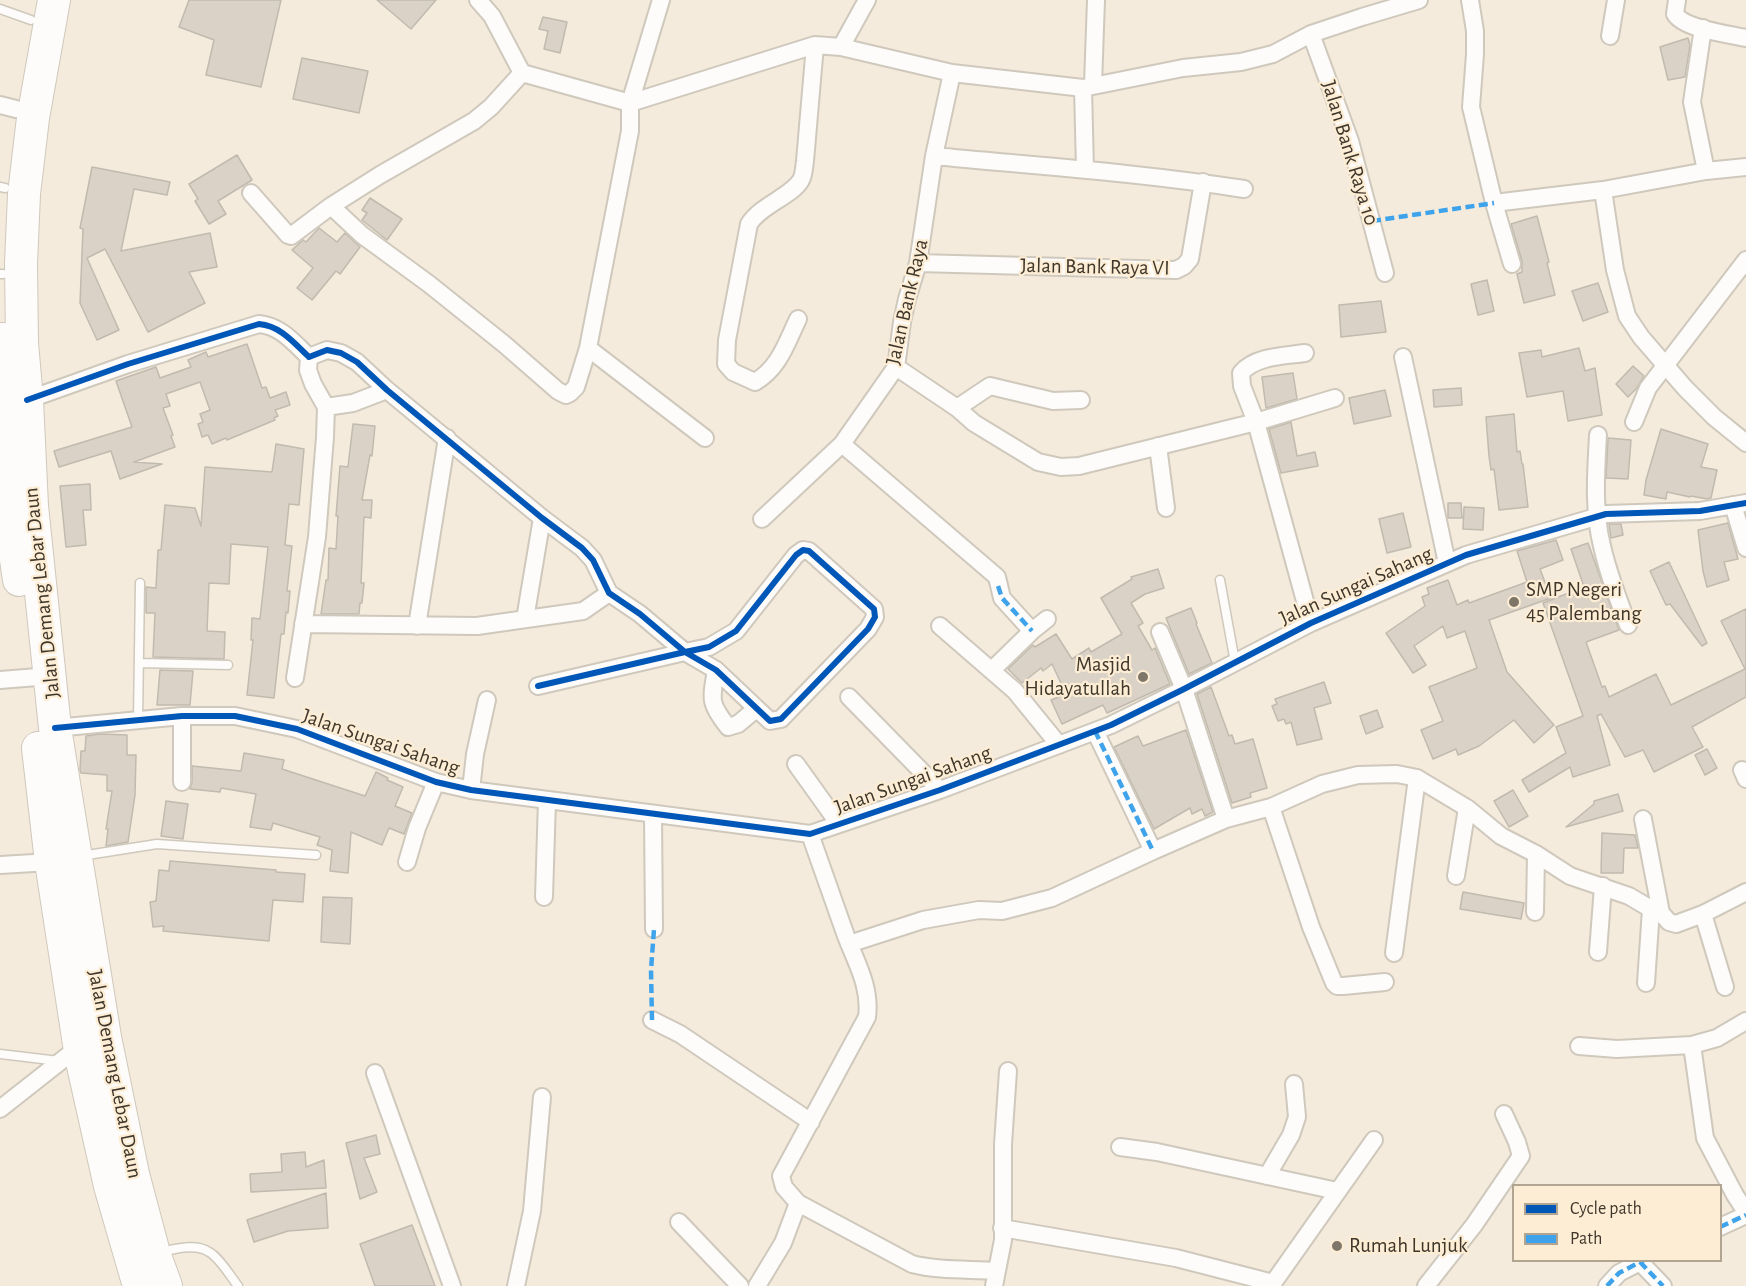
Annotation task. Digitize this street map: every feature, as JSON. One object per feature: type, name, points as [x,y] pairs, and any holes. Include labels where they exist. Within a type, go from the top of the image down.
[{"type":"highway","name":"Jalan Demang Lebar Daun","points":[[54,0],[33,118],[24,194],[21,264],[22,343],[41,677],[35,722],[63,859]]},
{"type":"highway","name":"Jalan Demang Lebar Daun","points":[[33,10],[8,107],[2,188],[2,378],[9,512],[41,677],[55,728],[63,859],[82,1048],[110,1186],[139,1286]]},
{"type":"highway","name":"Jalan Demang Lebar Daun","points":[[82,1048],[134,1174],[154,1253],[166,1286]]},
{"type":"street","points":[[477,0],[495,8],[522,73]]},
{"type":"street","points":[[331,206],[362,235],[429,284],[504,344],[558,392],[566,395],[570,393],[576,387],[588,348],[630,131],[630,103],[661,0]]},
{"type":"street","points":[[841,47],[867,0]]},
{"type":"street","points":[[1085,170],[1088,87],[1096,0]]},
{"type":"street","points":[[1362,17],[1367,0]]},
{"type":"street","points":[[522,73],[630,103],[815,45],[841,47],[952,73],[1088,87],[1183,68],[1242,62],[1273,54],[1311,34],[1419,0]]},
{"type":"street","points":[[1470,0],[1475,31],[1471,106],[1494,203],[1512,264]]},
{"type":"street","points":[[1610,36],[1616,0]]},
{"type":"street","points":[[1677,0],[1675,14],[1679,20],[1746,38]]},
{"type":"street","points":[[1703,28],[1692,102],[1706,171]]},
{"type":"street","name":"Jalan Bank Raya 10","points":[[1311,34],[1350,141],[1385,273]]},
{"type":"street","points":[[798,319],[775,365],[765,376],[754,382],[733,372],[726,364],[727,340],[750,224],[754,217],[795,187],[802,179],[806,161],[815,45]]},
{"type":"street","points":[[251,193],[291,236],[331,206],[380,175],[474,121],[491,107],[522,73]]},
{"type":"street","name":"Jalan Bank Raya","points":[[762,519],[842,444],[896,367],[902,322],[918,263],[934,156],[952,73]]},
{"type":"street","points":[[934,156],[1203,182],[1244,189]]},
{"type":"street","points":[[1494,203],[1603,190],[1706,171],[1746,167]]},
{"type":"street","name":"Jalan Bank Raya VI","points":[[918,263],[1176,270],[1184,267],[1190,259],[1203,182]]},
{"type":"street","points":[[1603,190],[1615,270],[1628,316],[1641,337],[1685,388],[1714,417],[1746,443]]},
{"type":"street","points":[[1634,422],[1648,388],[1746,260]]},
{"type":"street","points":[[27,400],[128,364],[259,324],[277,329],[309,357]]},
{"type":"street","points":[[588,348],[705,438]]},
{"type":"street","points":[[309,357],[327,350],[341,353],[357,362],[387,390],[542,518],[582,548],[593,560],[609,593],[640,614],[685,652],[716,670],[771,721],[781,719],[868,629],[874,617],[874,609],[809,551],[804,550],[796,555],[736,631],[709,647],[685,652],[538,686]]},
{"type":"street","points":[[1305,353],[1255,362],[1241,373],[1242,386],[1256,422],[1311,623]]},
{"type":"street","points":[[295,678],[317,537],[326,407],[308,370],[309,357]]},
{"type":"street","points":[[1403,357],[1447,563]]},
{"type":"street","points":[[896,367],[957,408],[974,423],[1038,462],[1060,467],[1079,466],[1158,447],[1256,422],[1335,398]]},
{"type":"street","points":[[957,408],[990,386],[1053,401],[1081,400]]},
{"type":"street","points":[[326,407],[353,403],[387,390]]},
{"type":"street","points":[[1598,435],[1597,516],[1614,588],[1628,625]]},
{"type":"street","points":[[417,626],[447,438]]},
{"type":"street","points":[[842,444],[997,577],[1002,598],[1032,631]]},
{"type":"street","points":[[1158,447],[1167,508]]},
{"type":"street","points":[[1739,504],[1746,548]]},
{"type":"street","name":"Jalan Sungai Sahang","points":[[55,728],[182,716],[235,716],[297,729],[436,782],[471,790],[810,834],[940,790],[1111,725],[1311,623],[1466,555],[1606,514],[1700,511],[1739,504]]},
{"type":"street","points":[[525,619],[542,518]]},
{"type":"street","points":[[303,624],[477,626],[583,611],[609,593]]},
{"type":"street","points":[[992,670],[1047,619]]},
{"type":"street","points":[[940,626],[1015,691],[1059,745]]},
{"type":"street","points":[[1160,632],[1184,689],[1226,819]]},
{"type":"street","points":[[716,670],[713,706],[728,727],[738,724],[756,709]]},
{"type":"street","points":[[0,680],[41,677]]},
{"type":"street","points":[[849,697],[940,790]]},
{"type":"street","points":[[471,790],[474,754],[487,700]]},
{"type":"street","points":[[182,716],[182,782]]},
{"type":"street","points":[[1095,731],[1153,850]]},
{"type":"street","points":[[796,764],[839,824]]},
{"type":"street","points":[[849,944],[923,920],[979,910],[1002,911],[1052,898],[1153,850],[1226,819],[1271,807],[1322,784],[1358,775],[1397,774],[1417,778],[1467,808],[1501,836],[1536,854],[1570,876],[1629,896],[1656,911],[1669,922],[1676,924],[1703,914],[1746,892]]},
{"type":"street","points":[[1394,953],[1417,778]]},
{"type":"street","points":[[407,862],[417,828],[436,782]]},
{"type":"street","points":[[544,897],[547,800]]},
{"type":"street","points":[[1271,807],[1311,927],[1334,983],[1337,986],[1343,986],[1385,982]]},
{"type":"street","points":[[1456,876],[1467,808]]},
{"type":"street","points":[[653,814],[654,929]]},
{"type":"street","points":[[1643,819],[1656,911],[1646,982]]},
{"type":"street","points":[[810,834],[849,944],[862,972],[868,1007],[867,1017],[781,1176],[784,1187],[798,1203],[912,1264],[995,1279],[1003,1240],[1003,1144],[1008,1071]]},
{"type":"street","points":[[1535,912],[1536,854]]},
{"type":"street","points":[[0,866],[63,859]]},
{"type":"street","points":[[1598,951],[1603,886]]},
{"type":"street","points":[[1703,914],[1725,987]]},
{"type":"street","points":[[652,1020],[680,1034],[811,1122]]},
{"type":"street","points":[[1580,1046],[1617,1049],[1692,1046],[1717,1038],[1746,1021]]},
{"type":"street","points":[[1692,1046],[1705,1137],[1746,1214],[1722,1226]]},
{"type":"street","points":[[0,1109],[82,1048]]},
{"type":"street","points":[[375,1073],[452,1286]]},
{"type":"street","points":[[1267,1176],[1291,1135],[1297,1117],[1294,1084]]},
{"type":"street","points":[[516,1286],[532,1211],[542,1097]]},
{"type":"street","points":[[1426,1286],[1474,1225],[1521,1156],[1504,1114]]},
{"type":"street","points":[[1002,1228],[1176,1258],[1272,1285],[1374,1140]]},
{"type":"street","points":[[1120,1147],[1157,1152],[1337,1191]]},
{"type":"street","points":[[757,1286],[783,1243],[798,1203]]},
{"type":"street","points":[[679,1222],[740,1286]]},
{"type":"street","points":[[1607,1286],[1619,1273],[1640,1262]]},
{"type":"street","points":[[1643,1262],[1663,1286]]},
{"type":"lane","points":[[0,9],[33,10]]},
{"type":"lane","points":[[1220,580],[1235,662]]},
{"type":"lane","points":[[138,720],[140,583]]},
{"type":"lane","points":[[140,663],[228,665]]},
{"type":"lane","points":[[63,859],[157,844],[316,855]]},
{"type":"lane","points":[[0,1054],[82,1048]]},
{"type":"lane","points":[[154,1253],[201,1248],[210,1252],[238,1286]]},
{"type":"building","points":[[189,0],[281,0],[261,87],[206,75],[214,40],[179,27]]},
{"type":"building","points":[[377,0],[436,0],[411,29]]},
{"type":"building","points":[[543,17],[567,22],[560,53],[544,49],[548,31],[539,29]]},
{"type":"building","points":[[1688,38],[1690,45],[1685,77],[1668,80],[1660,47]]},
{"type":"building","points":[[302,58],[368,71],[359,113],[293,99]]},
{"type":"building","points":[[237,155],[252,180],[218,201],[226,214],[209,224],[195,201],[198,199],[189,184]]},
{"type":"building","points":[[92,167],[170,182],[167,195],[134,189],[121,251],[210,233],[217,267],[189,272],[205,303],[148,332],[105,249],[87,258],[119,330],[97,340],[80,303],[83,229],[80,228]]},
{"type":"building","points":[[370,198],[402,219],[387,240],[362,220],[367,213],[362,210]]},
{"type":"building","points":[[1537,216],[1555,295],[1524,303],[1517,274],[1522,272],[1522,261],[1511,224]]},
{"type":"building","points":[[319,228],[337,242],[345,233],[360,247],[340,274],[336,271],[312,300],[297,288],[313,268],[292,250],[303,240],[306,242]]},
{"type":"building","points":[[1487,280],[1494,311],[1478,315],[1471,284]]},
{"type":"building","points":[[1598,283],[1608,312],[1583,321],[1572,291]]},
{"type":"building","points":[[1381,301],[1386,332],[1341,337],[1339,305]]},
{"type":"building","points":[[247,344],[262,388],[266,387],[270,398],[286,392],[290,405],[275,410],[278,416],[274,418],[275,420],[212,444],[208,435],[202,437],[198,424],[203,422],[200,414],[210,410],[200,382],[166,394],[170,406],[163,408],[175,447],[134,462],[162,464],[120,479],[111,451],[59,467],[54,451],[132,427],[116,381],[156,367],[160,378],[191,367],[188,360],[206,352],[208,357]]},
{"type":"building","points":[[1579,348],[1585,371],[1595,368],[1602,415],[1568,421],[1563,391],[1527,397],[1519,353],[1541,350],[1542,357]]},
{"type":"building","points":[[1633,366],[1644,376],[1628,397],[1616,384]]},
{"type":"building","points":[[1293,373],[1297,399],[1266,408],[1262,377]]},
{"type":"building","points":[[1461,388],[1462,405],[1434,407],[1433,390]]},
{"type":"building","points":[[1385,390],[1391,416],[1354,424],[1349,398]]},
{"type":"building","points":[[1514,414],[1517,452],[1520,451],[1523,464],[1528,507],[1499,510],[1494,469],[1491,470],[1489,456],[1486,417]]},
{"type":"building","points":[[1291,422],[1297,456],[1315,452],[1318,466],[1281,473],[1269,429]]},
{"type":"building","points":[[353,424],[375,426],[372,456],[370,455],[362,500],[372,500],[371,518],[364,517],[362,603],[360,603],[359,614],[321,614],[326,580],[328,580],[329,548],[336,549],[340,466],[348,467]]},
{"type":"building","points":[[1661,429],[1708,444],[1701,467],[1717,470],[1711,498],[1690,497],[1667,492],[1666,499],[1644,495],[1646,480]]},
{"type":"building","points":[[1608,438],[1631,440],[1628,479],[1606,478]]},
{"type":"building","points":[[276,444],[304,449],[299,505],[289,504],[285,545],[292,546],[287,591],[290,591],[284,634],[281,634],[274,698],[247,695],[253,640],[251,640],[252,618],[260,619],[268,547],[231,544],[229,584],[209,583],[207,631],[225,632],[224,659],[153,657],[155,613],[146,613],[146,587],[156,588],[158,550],[161,550],[165,505],[195,508],[201,526],[205,467],[272,472]]},
{"type":"building","points":[[90,484],[91,510],[83,510],[86,545],[66,547],[60,486]]},
{"type":"building","points":[[1448,503],[1461,503],[1462,518],[1448,518]]},
{"type":"building","points":[[1464,507],[1484,508],[1483,530],[1463,529]]},
{"type":"building","points":[[1403,513],[1411,547],[1387,553],[1379,519]]},
{"type":"building","points":[[1728,523],[1738,559],[1724,562],[1729,580],[1707,587],[1698,530]]},
{"type":"building","points":[[1609,524],[1621,524],[1623,535],[1611,538]]},
{"type":"building","points":[[1556,540],[1563,560],[1540,569],[1551,598],[1489,620],[1507,672],[1554,725],[1534,743],[1514,720],[1479,746],[1458,755],[1456,749],[1433,759],[1421,730],[1443,721],[1429,687],[1477,668],[1465,631],[1447,638],[1443,626],[1414,646],[1426,665],[1413,673],[1386,633],[1425,606],[1422,597],[1429,594],[1427,588],[1448,580],[1457,605],[1468,600],[1469,603],[1527,582],[1517,551]]},
{"type":"building","points":[[1588,543],[1619,630],[1586,642],[1602,687],[1605,686],[1609,697],[1656,674],[1671,705],[1745,669],[1721,621],[1746,609],[1746,697],[1692,727],[1703,747],[1654,772],[1643,750],[1625,757],[1601,714],[1597,716],[1610,765],[1573,777],[1570,767],[1529,792],[1522,780],[1566,753],[1556,727],[1583,716],[1543,603],[1584,587],[1571,549]]},
{"type":"building","points":[[1669,562],[1707,643],[1702,646],[1670,604],[1666,605],[1650,571]]},
{"type":"building","points":[[1158,569],[1164,588],[1145,594],[1131,603],[1143,623],[1138,626],[1152,650],[1155,648],[1170,684],[1107,713],[1103,705],[1062,724],[1051,700],[1066,694],[1052,664],[1043,671],[1041,668],[1022,683],[1008,669],[1033,645],[1035,647],[1056,634],[1072,659],[1089,648],[1091,652],[1122,634],[1101,598],[1132,579],[1131,577]]},
{"type":"building","points":[[1191,608],[1212,663],[1189,674],[1166,618]]},
{"type":"building","points":[[160,670],[193,671],[190,705],[157,705]]},
{"type":"building","points":[[1324,682],[1331,703],[1314,708],[1322,739],[1297,745],[1291,722],[1286,724],[1284,719],[1278,721],[1272,706],[1277,704],[1275,699]]},
{"type":"building","points":[[1211,687],[1229,736],[1232,735],[1235,744],[1253,739],[1267,788],[1250,793],[1251,797],[1232,803],[1197,694]]},
{"type":"building","points":[[1377,710],[1383,727],[1366,734],[1360,716]]},
{"type":"building","points":[[1186,730],[1213,812],[1205,816],[1202,809],[1192,814],[1190,808],[1154,829],[1114,747],[1138,736],[1143,746]]},
{"type":"building","points":[[127,735],[127,755],[136,755],[135,795],[128,842],[106,846],[108,829],[106,829],[112,791],[107,791],[107,775],[81,773],[80,770],[81,751],[85,751],[86,736]]},
{"type":"building","points":[[1707,749],[1717,768],[1705,775],[1695,755]]},
{"type":"building","points":[[244,753],[284,760],[282,769],[365,796],[376,772],[388,778],[387,780],[403,787],[395,806],[412,813],[404,834],[389,828],[382,845],[351,832],[348,873],[330,871],[332,850],[317,845],[320,837],[273,823],[271,830],[250,827],[256,794],[221,788],[220,792],[190,789],[192,766],[241,771]]},
{"type":"building","points":[[1513,790],[1528,816],[1509,827],[1494,801]]},
{"type":"building","points":[[1618,794],[1623,811],[1566,827],[1594,804],[1594,801]]},
{"type":"building","points":[[166,801],[188,804],[183,839],[161,836]]},
{"type":"building","points":[[1602,833],[1635,835],[1638,848],[1624,848],[1623,873],[1601,873]]},
{"type":"building","points":[[170,861],[305,874],[303,902],[273,900],[269,941],[163,931],[164,926],[153,927],[150,902],[156,901],[159,870],[169,871]]},
{"type":"building","points":[[1463,892],[1524,903],[1521,919],[1460,909]]},
{"type":"building","points":[[323,897],[352,898],[350,944],[321,942]]},
{"type":"building","points":[[376,1135],[380,1154],[364,1158],[377,1192],[360,1199],[346,1143]]},
{"type":"building","points":[[305,1152],[306,1167],[324,1160],[326,1188],[251,1192],[250,1174],[282,1172],[281,1154]]},
{"type":"building","points":[[326,1193],[328,1228],[288,1231],[254,1242],[247,1220]]},
{"type":"building","points":[[412,1225],[435,1286],[375,1286],[360,1244]]},
{"type":"marked path","points":[[1372,221],[1494,203]]},
{"type":"marked path","points":[[998,586],[1002,598],[1032,631]]},
{"type":"marked path","points":[[1095,731],[1153,851]]},
{"type":"marked path","points":[[652,1020],[651,970],[654,929]]},
{"type":"marked path","points":[[1722,1226],[1746,1215]]},
{"type":"marked path","points":[[1640,1262],[1663,1286]]},
{"type":"marked path","points":[[1607,1286],[1619,1273],[1640,1262]]},
{"type":"cycle path","points":[[27,400],[128,364],[259,324],[281,332],[309,357],[327,350],[341,353],[357,362],[387,390],[542,518],[582,548],[593,560],[609,593],[640,614],[685,652],[716,670],[770,721],[781,719],[868,629],[875,617],[874,609],[809,551],[803,550],[796,555],[736,631],[709,647],[685,652],[538,686]]},
{"type":"cycle path","points":[[55,728],[182,716],[235,716],[297,729],[436,782],[471,790],[810,834],[940,790],[1111,725],[1311,623],[1466,555],[1606,514],[1700,511],[1746,503]]},
{"type":"place","name":"SMP Negeri 45 Palembang","points":[[1514,602]]},
{"type":"place","name":"Masjid Hidayatullah","points":[[1143,677]]},
{"type":"place","name":"Rumah Lunjuk","points":[[1337,1246]]}]
